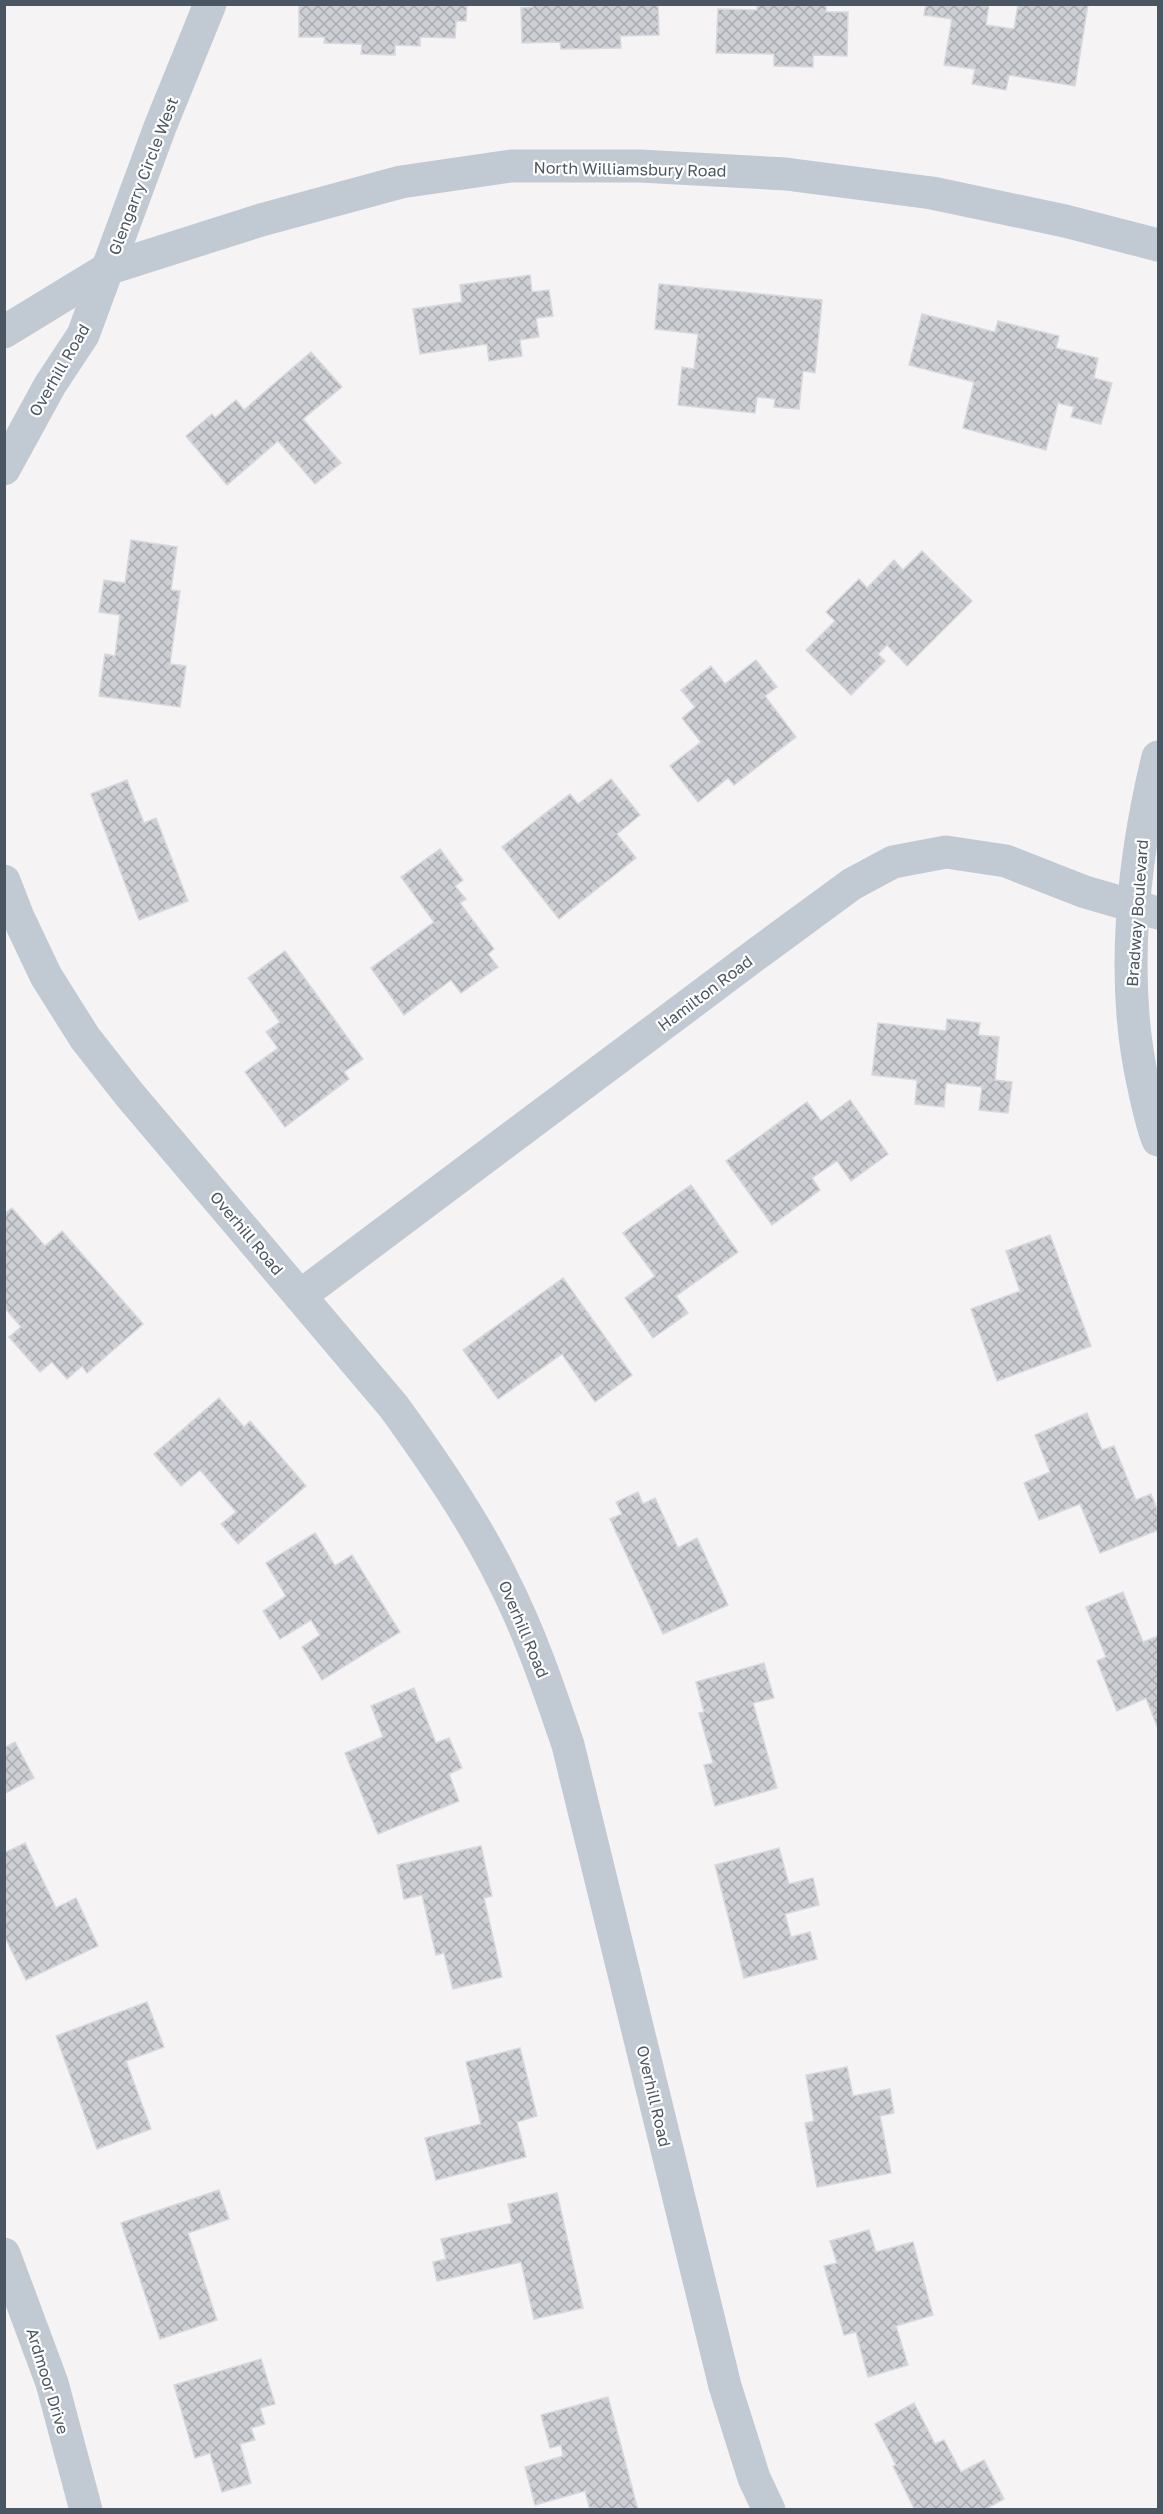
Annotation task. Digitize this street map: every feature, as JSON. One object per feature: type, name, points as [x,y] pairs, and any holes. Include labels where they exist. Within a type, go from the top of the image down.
[{"type":"street","name":"Glengarry Circle West","points":[[4,332],[107,269],[160,127],[210,4]]},
{"type":"street","name":"North Williamsbury Road","points":[[107,269],[261,220],[401,182],[511,166],[640,166],[786,174],[932,194],[1065,221],[1158,245]]},
{"type":"street","name":"Overhill Road","points":[[4,469],[50,386],[83,335],[107,269]]},
{"type":"street","name":"Bradway Boulevard","points":[[1158,757],[1141,842],[1147,910],[1131,962],[1136,1049],[1152,1125],[1158,1140]]},
{"type":"street","name":"Hamilton Road","points":[[300,1296],[852,884],[893,862],[946,852],[998,860],[1147,910]]},
{"type":"street","name":"Overhill Road","points":[[4,881],[46,976],[85,1038],[137,1103],[394,1407],[429,1455],[503,1579],[540,1662],[568,1745],[725,2386],[754,2478],[769,2510]]},
{"type":"street","name":"Ardmoor Drive","points":[[4,2254],[52,2383],[86,2510]]},
{"type":"building","points":[[299,4],[467,4],[466,21],[456,21],[455,38],[420,37],[420,46],[395,45],[395,55],[361,54],[362,44],[324,43],[325,37],[299,37]]},
{"type":"building","points":[[533,4],[658,4],[659,35],[620,36],[621,48],[561,49],[560,42],[522,43],[521,8],[533,7]]},
{"type":"building","points":[[757,4],[826,4],[826,12],[848,12],[847,56],[813,55],[813,67],[774,66],[774,54],[716,53],[718,9],[757,10]]},
{"type":"building","points":[[926,4],[989,4],[986,25],[1014,29],[1018,4],[1088,4],[1075,86],[1009,75],[1006,90],[972,84],[975,69],[944,65],[952,19],[924,15]]},
{"type":"building","points":[[530,275],[532,292],[549,290],[553,316],[536,318],[539,337],[520,340],[522,356],[489,361],[487,344],[420,354],[413,309],[462,302],[460,285]]},
{"type":"building","points":[[659,284],[822,300],[815,373],[803,371],[799,409],[774,407],[775,399],[757,397],[755,413],[678,405],[682,367],[694,369],[698,334],[655,329]]},
{"type":"building","points":[[922,314],[995,332],[998,321],[1059,336],[1056,348],[1098,358],[1094,378],[1112,383],[1101,424],[1071,417],[1074,407],[1058,403],[1046,450],[963,428],[974,382],[909,365]]},
{"type":"building","points":[[311,352],[342,387],[303,419],[341,463],[315,484],[278,441],[227,485],[186,436],[212,414],[215,418],[236,400],[244,410]]},
{"type":"building","points":[[131,540],[177,547],[171,590],[180,591],[170,664],[186,666],[180,707],[99,696],[105,654],[115,656],[120,615],[99,612],[104,580],[125,583]]},
{"type":"building","points":[[922,551],[972,601],[907,666],[887,645],[878,654],[885,661],[851,695],[806,650],[835,621],[826,612],[859,579],[867,588],[894,560],[903,570]]},
{"type":"building","points":[[756,660],[777,687],[765,696],[796,737],[734,785],[728,778],[698,802],[670,766],[701,742],[682,718],[695,707],[681,690],[711,666],[725,684]]},
{"type":"building","points":[[611,779],[640,815],[617,834],[636,858],[559,919],[502,847],[570,794],[578,804]]},
{"type":"building","points":[[127,780],[144,823],[156,818],[188,901],[139,920],[91,794]]},
{"type":"building","points":[[440,849],[463,880],[455,886],[466,899],[460,903],[494,949],[488,954],[498,967],[461,993],[451,980],[404,1015],[371,968],[434,922],[401,877]]},
{"type":"building","points":[[285,951],[363,1059],[344,1072],[349,1079],[285,1127],[245,1072],[278,1048],[266,1032],[280,1022],[248,978]]},
{"type":"building","points":[[947,1019],[980,1023],[978,1035],[999,1037],[995,1080],[1012,1082],[1008,1113],[979,1110],[982,1087],[946,1083],[944,1107],[915,1104],[917,1080],[872,1075],[878,1023],[946,1031]]},
{"type":"building","points":[[850,1100],[888,1154],[851,1181],[837,1161],[812,1178],[820,1190],[772,1225],[726,1161],[807,1102],[821,1121]]},
{"type":"building","points":[[691,1185],[738,1252],[676,1296],[688,1313],[653,1338],[625,1298],[655,1276],[623,1233]]},
{"type":"building","points":[[12,1208],[45,1246],[62,1231],[143,1324],[87,1373],[82,1366],[67,1379],[52,1362],[40,1372],[9,1337],[21,1327],[4,1307],[4,1214]]},
{"type":"building","points":[[1050,1235],[1091,1346],[997,1381],[971,1309],[1020,1291],[1006,1251]]},
{"type":"building","points":[[563,1278],[632,1375],[595,1402],[562,1354],[498,1399],[463,1350]]},
{"type":"building","points":[[219,1398],[244,1427],[250,1421],[306,1486],[238,1544],[221,1524],[236,1512],[200,1470],[181,1486],[154,1454]]},
{"type":"building","points":[[1087,1413],[1102,1450],[1114,1446],[1136,1500],[1151,1494],[1158,1512],[1158,1530],[1100,1553],[1080,1504],[1039,1520],[1024,1483],[1050,1472],[1035,1435]]},
{"type":"building","points":[[638,1492],[643,1504],[655,1498],[678,1548],[697,1538],[728,1605],[663,1634],[610,1519],[622,1514],[616,1502]]},
{"type":"building","points":[[315,1533],[335,1566],[352,1555],[400,1632],[322,1680],[302,1647],[320,1635],[311,1620],[280,1639],[263,1611],[286,1596],[266,1563]]},
{"type":"building","points":[[1123,1592],[1143,1642],[1158,1636],[1158,1729],[1146,1698],[1117,1711],[1097,1661],[1106,1657],[1086,1607]]},
{"type":"building","points":[[764,1663],[774,1698],[753,1703],[777,1788],[715,1806],[704,1765],[713,1763],[699,1713],[704,1712],[696,1682]]},
{"type":"building","points":[[414,1688],[436,1743],[449,1738],[462,1768],[449,1774],[459,1801],[378,1834],[345,1753],[383,1737],[371,1706]]},
{"type":"building","points":[[15,1742],[34,1778],[4,1794],[4,1748]]},
{"type":"building","points":[[25,1843],[56,1908],[76,1898],[98,1946],[26,1980],[4,1935],[4,1853]]},
{"type":"building","points":[[481,1846],[492,1896],[484,1898],[502,1977],[453,1989],[444,1953],[436,1955],[422,1895],[404,1899],[397,1865]]},
{"type":"building","points":[[779,1848],[789,1884],[813,1878],[819,1905],[785,1914],[791,1937],[810,1932],[817,1959],[744,1978],[715,1865]]},
{"type":"building","points":[[147,2002],[164,2047],[126,2061],[151,2129],[97,2149],[56,2036]]},
{"type":"building","points":[[520,2048],[537,2116],[517,2122],[526,2157],[436,2180],[425,2138],[481,2124],[466,2062]]},
{"type":"building","points":[[847,2067],[853,2096],[890,2089],[894,2113],[880,2116],[891,2173],[817,2187],[805,2123],[814,2121],[806,2075]]},
{"type":"building","points":[[219,2190],[229,2219],[188,2233],[217,2320],[160,2339],[121,2223]]},
{"type":"building","points":[[557,2193],[583,2308],[534,2319],[521,2262],[437,2281],[433,2262],[446,2259],[441,2239],[512,2223],[508,2204]]},
{"type":"building","points":[[869,2230],[876,2252],[913,2242],[933,2315],[896,2326],[908,2365],[868,2377],[856,2332],[844,2335],[824,2266],[837,2263],[830,2241]]},
{"type":"building","points":[[261,2359],[275,2404],[260,2408],[265,2424],[251,2428],[255,2440],[240,2444],[251,2483],[222,2492],[210,2453],[195,2458],[174,2385]]},
{"type":"building","points":[[608,2397],[638,2510],[590,2510],[585,2491],[535,2505],[525,2467],[563,2456],[561,2445],[550,2448],[541,2415]]},
{"type":"building","points":[[914,2403],[935,2444],[944,2440],[961,2472],[984,2460],[1004,2499],[984,2510],[915,2510],[875,2424]]}]
